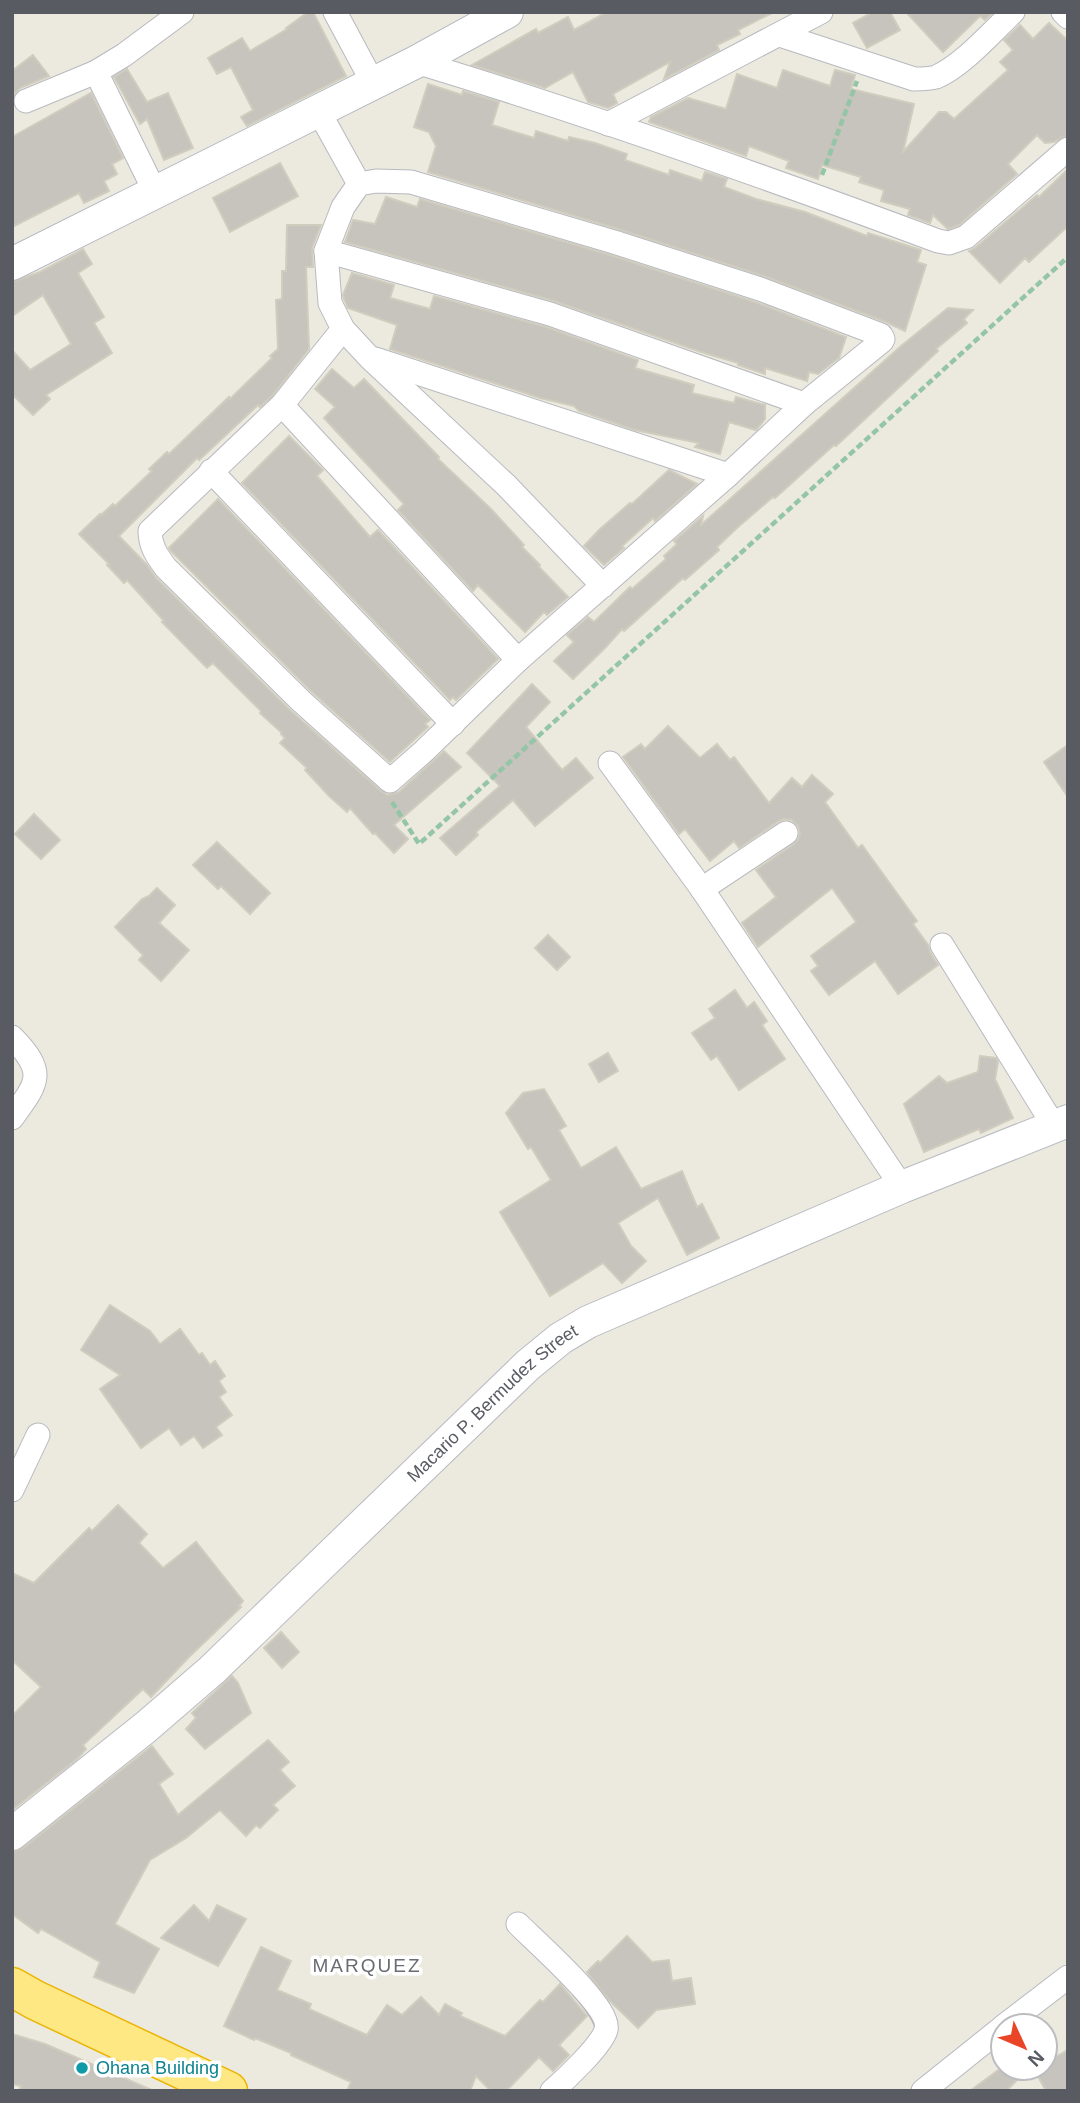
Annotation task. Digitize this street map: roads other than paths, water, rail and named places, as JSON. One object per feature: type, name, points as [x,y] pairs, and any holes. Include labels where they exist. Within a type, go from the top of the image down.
[{"type":"highway","points":[[20,1993],[228,2091]]},
{"type":"main road","points":[[12,264],[416,62],[507,12]]},
{"type":"main road","name":"Macario P. Bermudez Street","points":[[12,1834],[146,1727],[212,1670],[528,1366],[561,1338],[589,1322],[902,1187],[1061,1124]]},
{"type":"street","points":[[26,101],[96,72],[182,12]]},
{"type":"street","points":[[335,12],[373,83]]},
{"type":"street","points":[[608,124],[821,12]]},
{"type":"street","points":[[780,35],[914,79],[939,76],[959,63],[1013,12]]},
{"type":"street","points":[[1063,12],[1068,17]]},
{"type":"street","points":[[416,62],[608,124],[949,243],[966,237],[1068,149]]},
{"type":"street","points":[[96,72],[155,192]]},
{"type":"street","points":[[318,110],[359,184]]},
{"type":"street","points":[[343,329],[282,405],[150,531],[150,541],[155,554],[166,568],[292,691],[390,781],[519,660],[603,586],[728,475],[804,404],[882,341],[881,335],[760,289],[614,242],[436,190],[401,181],[359,184],[344,207],[326,251],[330,303],[343,329],[369,357],[506,485],[603,586]]},
{"type":"street","points":[[326,251],[550,314],[804,404]]},
{"type":"street","points":[[369,357],[728,475]]},
{"type":"street","points":[[282,405],[519,660]]},
{"type":"street","points":[[211,471],[453,724]]},
{"type":"street","points":[[610,763],[702,889],[902,1187]]},
{"type":"street","points":[[702,889],[786,833]]},
{"type":"street","points":[[942,945],[1061,1124]]},
{"type":"street","points":[[12,1037],[31,1060],[36,1074],[34,1088],[12,1118]]},
{"type":"street","points":[[12,1490],[38,1435]]},
{"type":"street","points":[[518,1924],[594,1999],[607,2021],[606,2030],[599,2042],[552,2091]]},
{"type":"street","points":[[1023,2012],[1068,1978]]},
{"type":"street","points":[[923,2091],[989,2038]]},
{"type":"place","name":"Ohana Building","points":[[82,2068]]},
{"type":"district","name":"MARQUEZ","points":[[367,1965]]}]
